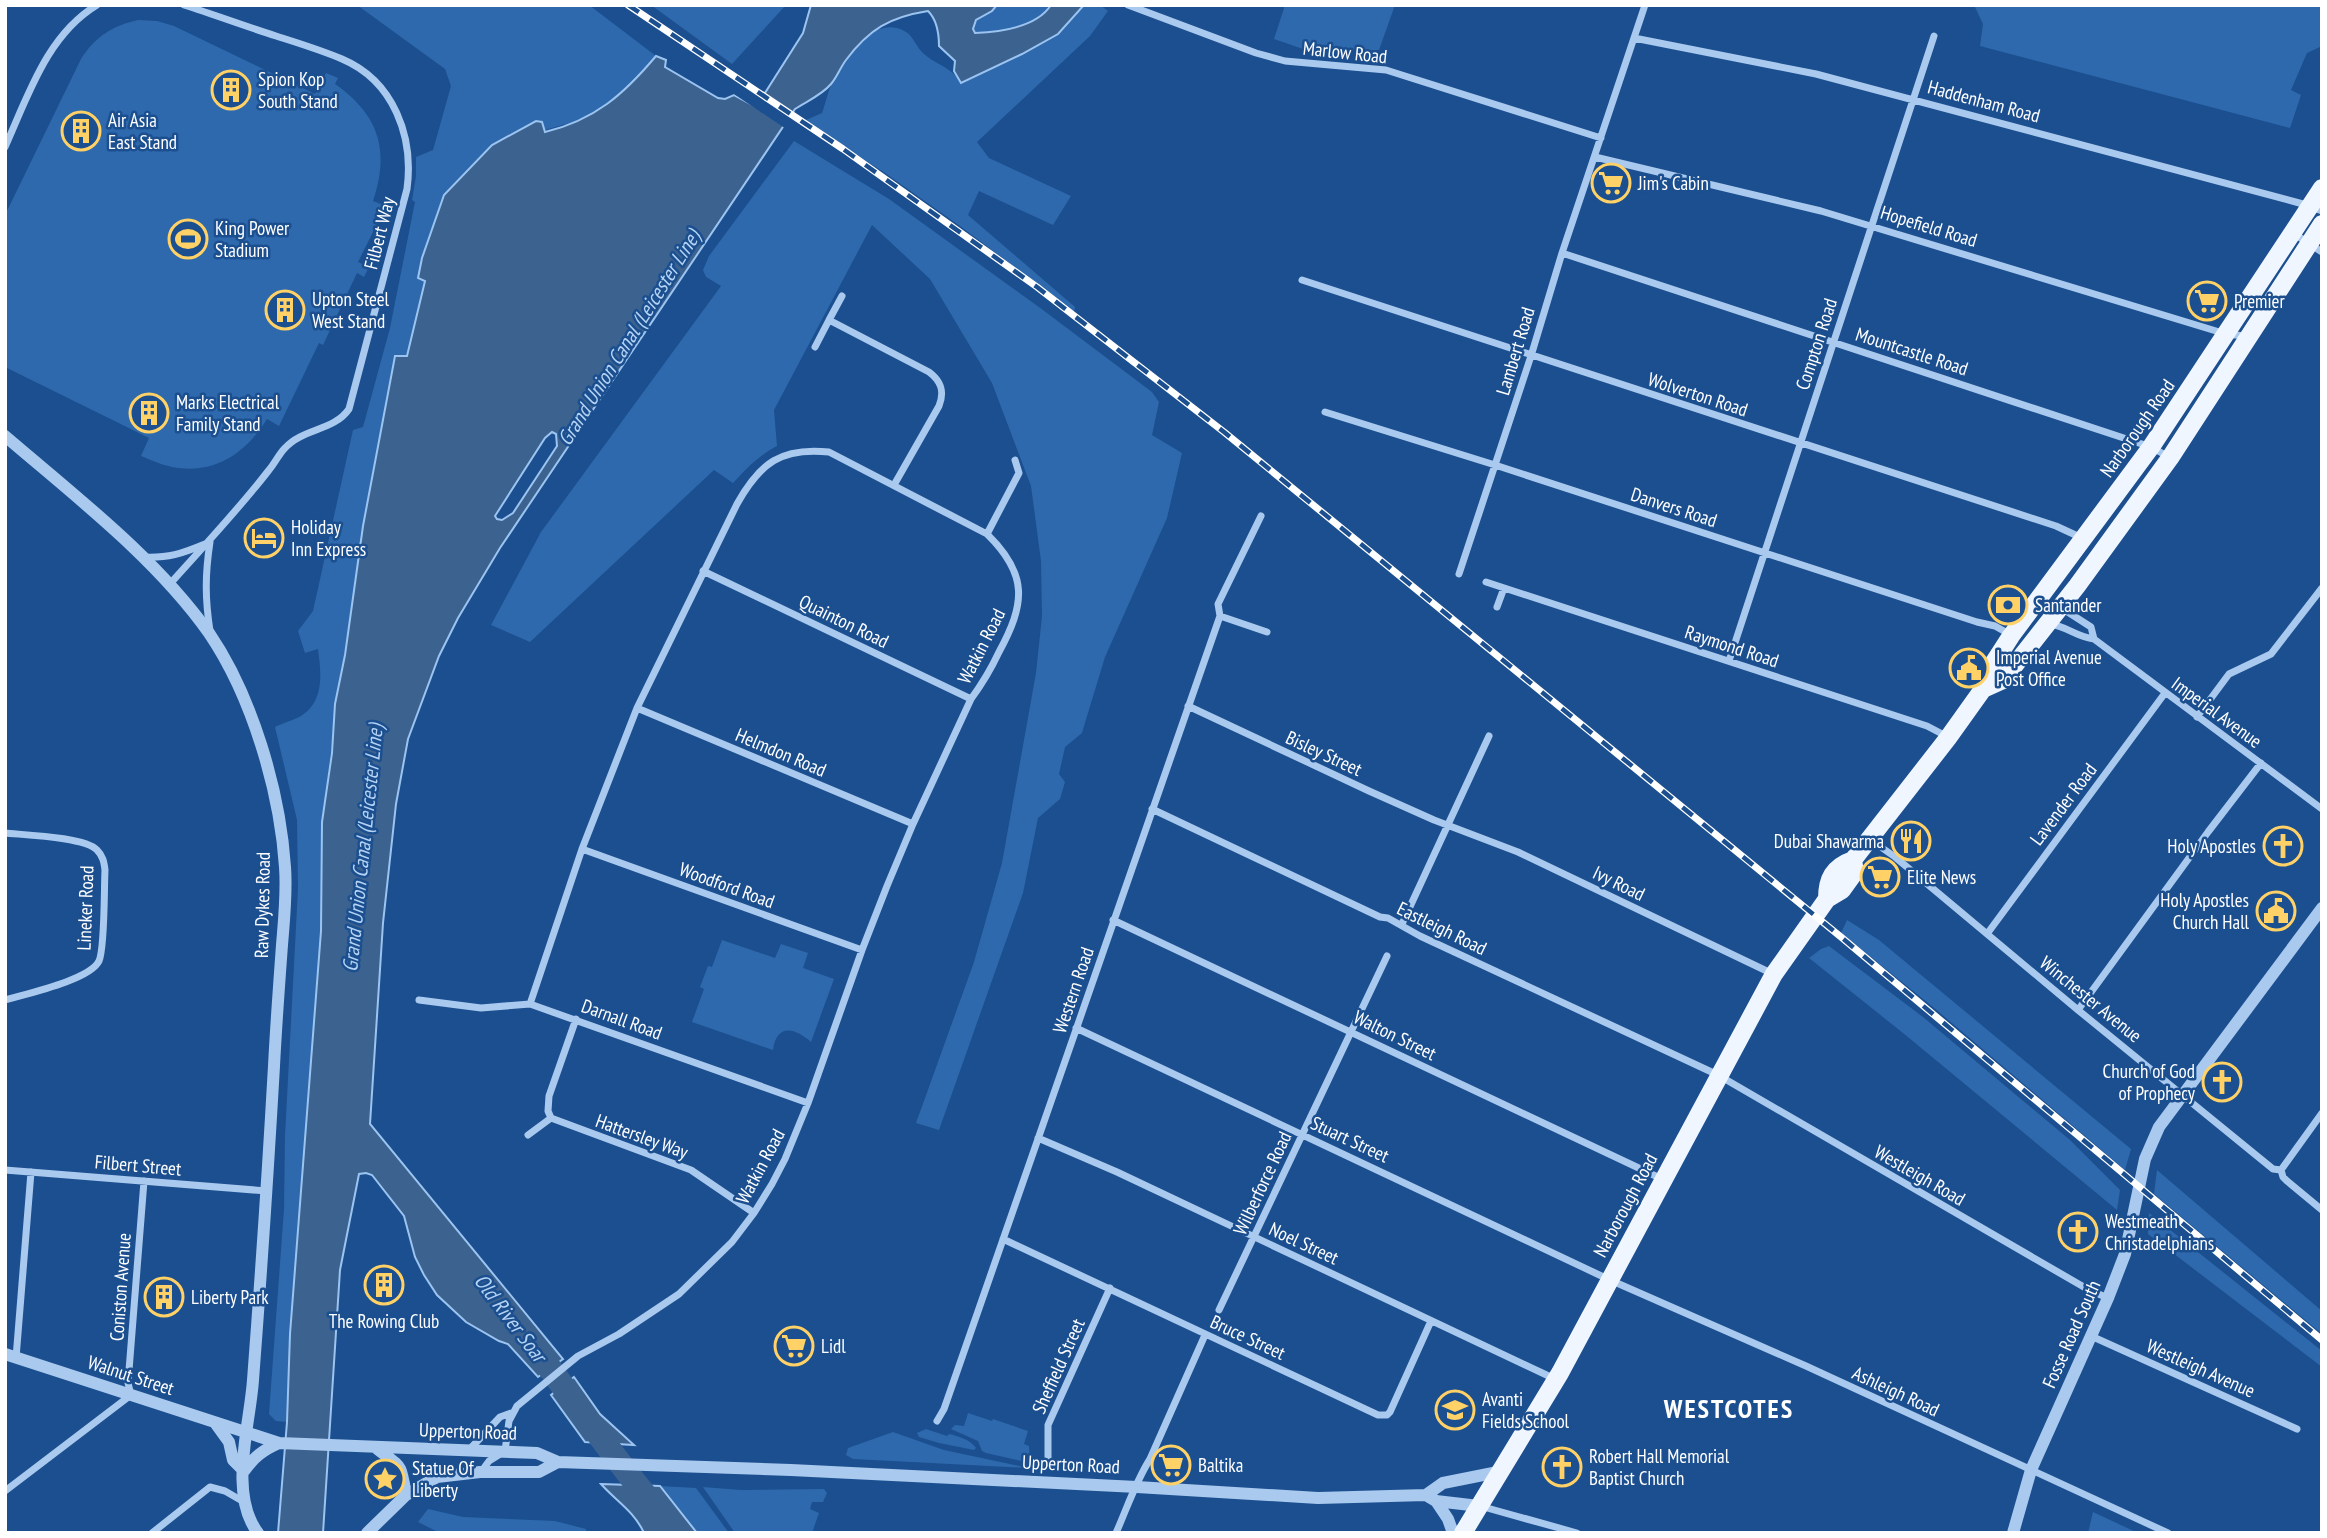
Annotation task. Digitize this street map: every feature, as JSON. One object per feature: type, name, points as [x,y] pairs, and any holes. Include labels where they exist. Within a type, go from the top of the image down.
[{"type":"main road","name":"Narborough Road","points":[[1463,1533],[1556,1380],[1774,974],[1827,899],[1842,890],[1855,872],[1853,860],[1983,689],[1989,670],[2011,636],[2151,447],[2293,233],[2316,209],[2322,188]]},
{"type":"main road","name":"Narborough Road","points":[[1983,689],[2003,680],[2170,458],[2250,336],[2316,247],[2322,223]]},
{"type":"street","points":[[5,147],[55,43],[76,20],[97,5]]},
{"type":"street","name":"Filbert Way","points":[[169,585],[211,541],[284,448],[292,441],[331,425],[349,409],[407,189],[409,156],[395,109],[379,86],[356,66],[184,5]]},
{"type":"street","name":"Marlow Road","points":[[1128,5],[1276,59],[1386,70],[1601,138]]},
{"type":"street","name":"Lambert Road","points":[[1459,574],[1645,5]]},
{"type":"street","name":"Compton Road","points":[[1729,661],[1934,36]]},
{"type":"street","name":"Haddenham Road","points":[[1634,38],[1816,74],[1913,98],[2316,209]]},
{"type":"street","name":"Hopefield Road","points":[[1595,157],[1821,211],[2226,334],[2250,336]]},
{"type":"street","points":[[2293,233],[2316,247]]},
{"type":"street","name":"Mountcastle Road","points":[[1562,253],[2151,447],[2170,458]]},
{"type":"street","name":"Wolverton Road","points":[[1302,280],[2056,526],[2084,539]]},
{"type":"street","points":[[814,347],[842,296]]},
{"type":"street","points":[[829,320],[929,372],[937,378],[941,386],[939,406],[894,485]]},
{"type":"street","name":"Danvers Road","points":[[1325,412],[1995,626],[2011,636]]},
{"type":"street","name":"Raw Dykes Road","points":[[5,436],[142,557],[187,604],[210,635],[235,679],[262,750],[276,803],[285,868],[267,1191],[251,1405],[246,1433]]},
{"type":"street","name":"Watkin Road","points":[[469,1450],[500,1417],[511,1413],[539,1386],[578,1356],[619,1334],[679,1294],[732,1242],[754,1213],[785,1159],[808,1103],[862,950],[913,824],[971,699],[990,671],[1013,626],[1018,610],[1019,592],[1012,564],[1005,551],[987,534],[829,452],[811,450],[779,457],[768,463],[745,490],[637,708],[582,849],[530,1004]]},
{"type":"street","points":[[987,534],[1019,473],[1016,460]]},
{"type":"street","name":"Western Road","points":[[937,1421],[944,1409],[1220,616],[1217,604],[1261,516]]},
{"type":"street","name":"Filbert Way","points":[[142,557],[168,558],[211,541]]},
{"type":"street","name":"Filbert Way","points":[[210,635],[204,595],[211,541]]},
{"type":"street","name":"Quainton Road","points":[[703,571],[971,699]]},
{"type":"street","name":"Raymond Road","points":[[1486,582],[1927,726],[1948,738]]},
{"type":"street","points":[[1497,607],[1504,588]]},
{"type":"street","points":[[2197,717],[2229,674],[2271,654],[2322,588]]},
{"type":"street","name":"Imperial Avenue","points":[[2035,605],[2060,607],[2091,627],[2094,639]]},
{"type":"street","points":[[1220,616],[1267,632]]},
{"type":"street","name":"Imperial Avenue","points":[[2048,623],[2062,625],[2081,637],[2094,639],[2322,810]]},
{"type":"street","name":"Lavender Road","points":[[1987,934],[2165,693]]},
{"type":"street","name":"Bisley Street","points":[[1188,706],[1448,825]]},
{"type":"street","name":"Helmdon Road","points":[[637,708],[913,824]]},
{"type":"street","points":[[1402,924],[1489,736]]},
{"type":"street","points":[[2078,1010],[2261,763]]},
{"type":"street","name":"Eastleigh Road","points":[[1152,809],[1380,917],[1402,924],[1420,936],[1718,1075]]},
{"type":"street","name":"Ivy Road","points":[[1448,825],[1518,852],[1774,974]]},
{"type":"street","name":"Lineker Road","points":[[5,833],[83,842],[97,849],[105,870],[101,952],[95,966],[83,974],[5,1000]]},
{"type":"street","name":"Winchester Avenue","points":[[1869,839],[1895,857],[2273,1169],[2281,1170],[2287,1181],[2322,1210]]},
{"type":"street","name":"Woodford Road","points":[[582,849],[862,950]]},
{"type":"street","name":"Fosse Road South","points":[[2013,1533],[2031,1470],[2125,1255],[2145,1159],[2159,1127],[2322,908]]},
{"type":"street","name":"Walton Street","points":[[1113,920],[1662,1179]]},
{"type":"street","name":"Wilberforce Road","points":[[1219,1310],[1387,956]]},
{"type":"street","name":"Darnall Road","points":[[419,1000],[481,1007],[530,1004],[808,1103]]},
{"type":"street","points":[[528,1135],[551,1118],[548,1111],[549,1096],[576,1020]]},
{"type":"street","name":"Stuart Street","points":[[1076,1028],[1610,1280]]},
{"type":"street","name":"Westleigh Road","points":[[1718,1075],[2083,1287],[2108,1298]]},
{"type":"street","points":[[2281,1170],[2322,1113]]},
{"type":"street","name":"Hattersley Way","points":[[551,1118],[691,1170],[754,1213]]},
{"type":"street","name":"Noel Street","points":[[1038,1138],[1118,1172],[1556,1380]]},
{"type":"street","name":"Filbert Street","points":[[5,1170],[267,1191]]},
{"type":"street","points":[[10,1356],[31,1172]]},
{"type":"street","name":"Coniston Avenue","points":[[131,1395],[128,1383],[144,1181]]},
{"type":"street","name":"Bruce Street","points":[[1003,1239],[1378,1415],[1384,1416],[1390,1412],[1431,1321]]},
{"type":"street","name":"Ashleigh Road","points":[[1610,1280],[2168,1533]]},
{"type":"street","name":"Sheffield Street","points":[[1048,1460],[1048,1425],[1110,1288]]},
{"type":"street","points":[[1116,1533],[1205,1335]]},
{"type":"street","name":"Westleigh Avenue","points":[[2091,1336],[2297,1429]]},
{"type":"street","name":"Walnut Street","points":[[10,1356],[246,1433]]},
{"type":"street","points":[[5,1491],[131,1395]]},
{"type":"street","points":[[480,1472],[489,1461],[505,1451],[511,1413]]},
{"type":"street","points":[[216,1424],[229,1442],[233,1460],[243,1471]]},
{"type":"street","points":[[246,1433],[243,1471],[245,1502],[249,1520],[258,1533]]},
{"type":"street","name":"Upperton Road","points":[[246,1433],[281,1443],[336,1447],[537,1453],[558,1462],[1137,1487],[1318,1498],[1431,1498],[1479,1506],[1577,1533]]},
{"type":"street","points":[[243,1471],[264,1449],[281,1443]]},
{"type":"street","points":[[375,1447],[393,1459],[403,1472],[406,1495]]},
{"type":"street","name":"Upperton Road","points":[[373,1530],[406,1495],[437,1477],[480,1472],[539,1472],[558,1462]]},
{"type":"street","points":[[1453,1533],[1448,1519],[1431,1498],[1443,1483],[1498,1472]]},
{"type":"street","points":[[152,1533],[210,1487],[245,1502]]},
{"type":"shaded area","points":[[357,5],[589,5],[656,56],[621,95],[606,106],[580,120],[492,145],[460,179],[422,258],[426,280],[407,357],[395,356],[354,587],[323,819],[319,966],[293,1288],[287,1422],[276,1421],[269,1414],[284,1209],[285,1136],[298,889],[297,820],[275,727],[309,710],[318,694],[318,649],[305,653],[298,631],[313,611],[353,430],[363,427],[390,328],[415,202],[412,200],[416,157],[433,150],[451,86],[445,69]]},
{"type":"shaded area","points":[[651,5],[786,5],[732,64]]},
{"type":"shaded area","points":[[997,5],[1051,5],[1027,24],[1006,30],[975,33],[973,29],[976,20]]},
{"type":"shaded area","points":[[1084,5],[1100,5],[1108,11],[1090,36],[977,142],[989,158],[1071,196],[1053,225],[979,191],[968,215],[1075,307],[1074,312],[960,226],[885,173],[811,126],[806,120],[822,113],[833,81],[853,50],[862,40],[883,28],[906,32],[923,53],[953,73],[961,83],[1058,34]]},
{"type":"shaded area","points":[[1285,5],[1395,5],[1379,50],[1351,51],[1303,49],[1274,39]]},
{"type":"shaded area","points":[[1974,5],[2322,5],[2322,46],[2307,53],[2291,90],[2301,95],[2290,128],[1980,46],[1983,24]]},
{"type":"shaded area","name":"King Power Stadium","points":[[138,20],[157,21],[174,26],[315,94],[326,73],[338,78],[335,84],[362,108],[371,121],[380,150],[378,183],[373,201],[386,206],[358,262],[369,267],[364,277],[357,273],[323,345],[319,343],[279,426],[267,419],[239,451],[228,459],[202,468],[172,467],[141,456],[149,438],[5,367],[5,215],[81,59],[105,33]]},
{"type":"shaded area","points":[[794,141],[889,199],[1152,392],[1159,402],[1152,435],[1182,453],[1167,518],[1105,657],[1082,733],[1065,747],[1059,774],[1065,782],[1060,799],[1038,818],[1023,893],[939,1130],[916,1123],[974,962],[1002,863],[1036,673],[1042,616],[1041,561],[1031,486],[992,383],[930,279],[872,225],[774,410],[777,446],[758,458],[733,483],[714,470],[530,642],[491,625],[541,532],[721,286],[706,277],[703,270],[709,256]]},
{"type":"shaded area","points":[[1847,920],[1879,940],[2131,1149],[2125,1170],[1933,1007],[1841,933]]},
{"type":"shaded area","points":[[722,940],[775,958],[781,944],[808,953],[803,968],[834,979],[811,1042],[793,1031],[783,1032],[775,1041],[773,1050],[692,1022],[704,989],[700,987],[708,966],[712,967]]},
{"type":"shaded area","points":[[1829,946],[1923,1017],[2070,1140],[2120,1190],[2117,1210],[1809,958]]},
{"type":"shaded area","points":[[2157,1170],[2322,1311],[2322,1334],[2154,1194]]},
{"type":"shaded area","points":[[2149,1213],[2322,1351],[2322,1367],[2148,1234]]},
{"type":"shaded area","points":[[968,1413],[1028,1431],[1024,1444],[1029,1446],[1030,1463],[986,1453],[982,1451],[978,1441],[951,1429],[955,1425],[964,1426]]},
{"type":"shaded area","points":[[926,1429],[960,1437],[976,1448],[974,1450],[919,1437],[917,1433]]},
{"type":"shaded area","points":[[893,1432],[944,1450],[1029,1468],[853,1459],[846,1455],[848,1448]]},
{"type":"shaded area","points":[[660,1486],[696,1488],[729,1533],[697,1533]]},
{"type":"shaded area","points":[[703,1487],[741,1490],[824,1489],[827,1493],[823,1502],[812,1502],[810,1509],[819,1513],[812,1533],[735,1533]]},
{"type":"shaded area","points":[[428,1509],[463,1517],[555,1521],[586,1529],[586,1533],[437,1533],[418,1522]]},
{"type":"shaded area","points":[[2093,1512],[2138,1533],[2088,1533]]},
{"type":"water","name":"Grand Union Canal (Leicester Line)","points":[[811,5],[997,5],[976,20],[973,29],[975,33],[1006,30],[1027,24],[1051,5],[1084,5],[1058,34],[961,83],[954,71],[955,61],[939,46],[937,27],[928,11],[891,21],[863,40],[827,88],[795,109],[500,548],[458,618],[439,656],[408,739],[396,804],[383,923],[370,1124],[563,1359],[538,1377],[508,1344],[466,1322],[437,1295],[424,1275],[415,1257],[404,1216],[372,1175],[359,1174],[340,1270],[323,1533],[278,1533],[287,1422],[290,1334],[321,931],[322,822],[332,753],[335,704],[345,655],[363,526],[395,356],[407,356],[425,281],[418,278],[422,258],[444,195],[492,145],[536,121],[542,122],[545,132],[594,113],[620,94],[656,56],[666,60],[665,67],[718,98],[725,99],[734,95],[756,107],[803,33]],"holes":[[[552,432],[556,434],[557,446],[513,513],[502,520],[497,519],[495,516],[545,438]]]},
{"type":"water","points":[[574,1377],[600,1414],[634,1445],[585,1442],[551,1395]]},
{"type":"water","points":[[601,1484],[660,1486],[697,1533],[644,1533],[630,1512]]},
{"type":"pier","points":[[761,91],[796,114],[786,129],[731,92],[755,103]]},
{"type":"waterway","name":"Old River Soar","points":[[531,1343],[620,1463],[677,1533]]},
{"type":"railway","points":[[628,5],[843,149],[1037,287],[1224,432],[1841,937],[2322,1340]]},
{"type":"place","name":"Spion Kop South Stand","points":[[231,90]]},
{"type":"place","name":"Air Asia East Stand","points":[[81,131]]},
{"type":"place","name":"Jim's Cabin","points":[[1611,183]]},
{"type":"place","name":"King Power Stadium","points":[[188,239]]},
{"type":"place","name":"Premier","points":[[2207,301]]},
{"type":"place","name":"Upton Steel West Stand","points":[[285,310]]},
{"type":"place","name":"Marks Electrical Family Stand","points":[[149,413]]},
{"type":"place","name":"Holiday Inn Express","points":[[264,538]]},
{"type":"place","name":"Santander","points":[[2008,605]]},
{"type":"place","name":"Imperial Avenue Post Office","points":[[1969,668]]},
{"type":"place","name":"Dubai Shawarma","points":[[1911,841]]},
{"type":"place","name":"Holy Apostles","points":[[2283,846]]},
{"type":"place","name":"Elite News","points":[[1880,877]]},
{"type":"place","name":"Holy Apostles Church Hall","points":[[2276,911]]},
{"type":"place","name":"Church of God of Prophecy","points":[[2222,1082]]},
{"type":"place","name":"Westmeath Christadelphians","points":[[2078,1232]]},
{"type":"place","name":"The Rowing Club","points":[[384,1285]]},
{"type":"place","name":"Liberty Park","points":[[164,1297]]},
{"type":"place","name":"Lidl","points":[[794,1346]]},
{"type":"place","name":"Avanti Fields School","points":[[1455,1410]]},
{"type":"place","name":"Baltika","points":[[1171,1465]]},
{"type":"place","name":"Robert Hall Memorial Baptist Church","points":[[1562,1467]]},
{"type":"place","name":"Statue Of Liberty","points":[[385,1479]]},
{"type":"district","name":"WESTCOTES","points":[[1729,1409]]}]
